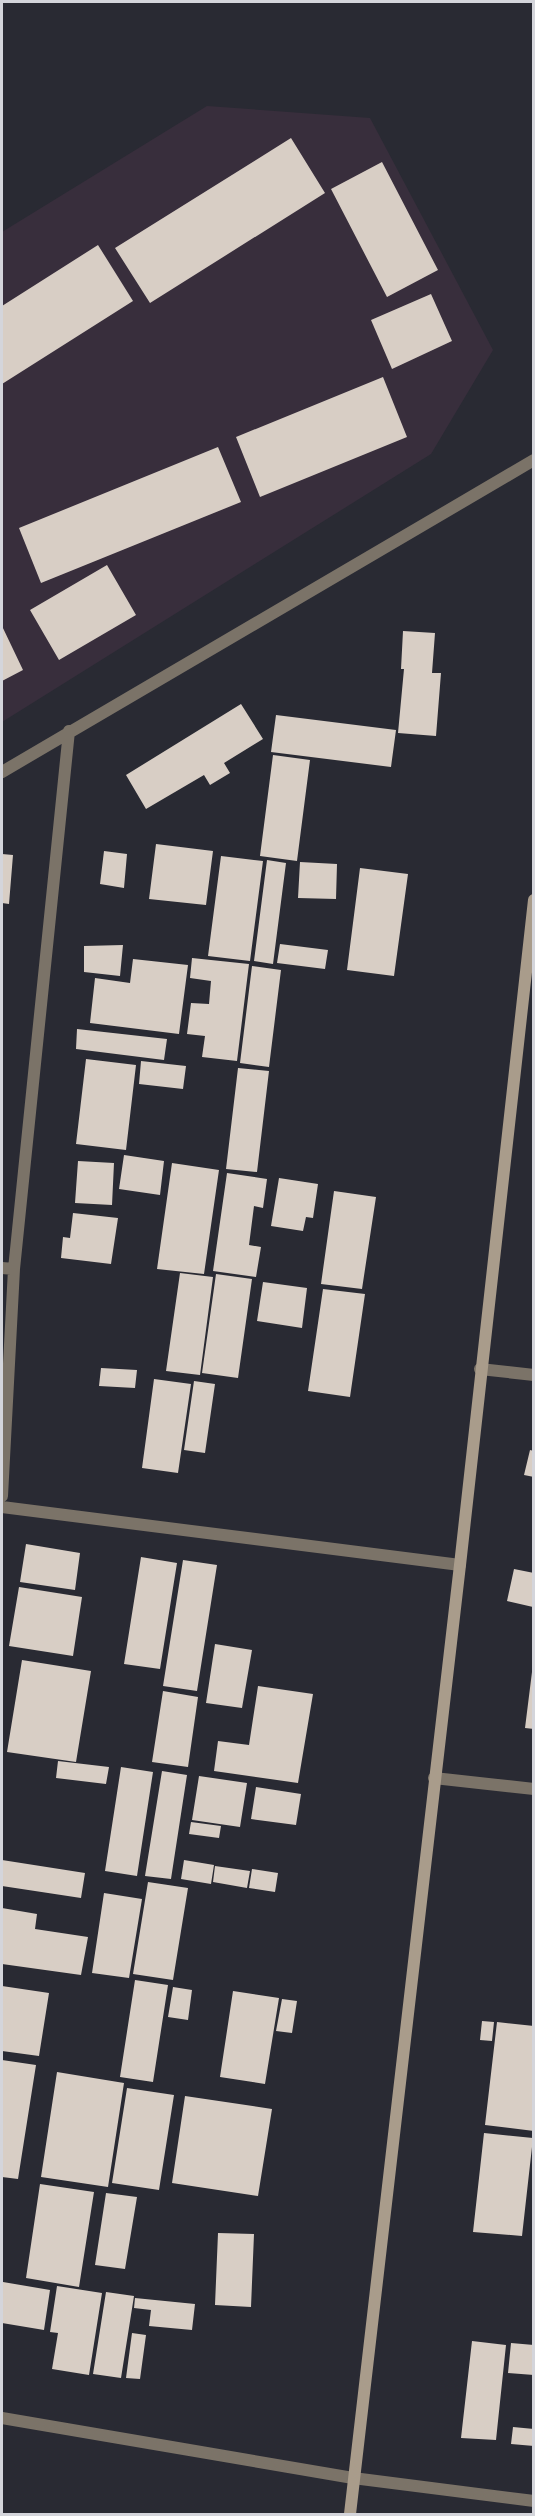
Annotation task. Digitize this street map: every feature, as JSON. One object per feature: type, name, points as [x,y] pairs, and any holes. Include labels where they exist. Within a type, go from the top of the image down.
[{"type":"street","points":[[2,772],[534,460]]},
{"type":"street","points":[[2,1496],[8,1268],[69,731]]},
{"type":"street","points":[[350,2514],[460,1565],[480,1369],[530,969],[534,900]]},
{"type":"street","points":[[480,1369],[534,1375]]},
{"type":"street","points":[[2,1507],[460,1565]]},
{"type":"street","points":[[434,1778],[534,1789]]},
{"type":"street","points":[[2,2418],[353,2478],[534,2501]]},
{"type":"shaded area","points":[[207,106],[370,118],[493,350],[431,454],[2,722],[2,232]]},
{"type":"building","points":[[291,138],[325,193],[150,303],[115,248]]},
{"type":"building","points":[[382,162],[438,270],[387,297],[331,189]]},
{"type":"building","points":[[98,245],[133,301],[2,384],[2,306]]},
{"type":"building","points":[[431,294],[452,341],[392,369],[371,320]]},
{"type":"building","points":[[383,377],[407,437],[260,497],[236,437]]},
{"type":"building","points":[[218,447],[241,502],[41,583],[19,528]]},
{"type":"building","points":[[107,565],[136,615],[59,660],[30,610]]},
{"type":"building","points":[[2,626],[23,670],[2,681]]},
{"type":"building","points":[[403,631],[435,633],[432,673],[441,673],[436,736],[398,733],[404,669],[401,669]]},
{"type":"building","points":[[241,704],[263,739],[224,763],[230,773],[210,785],[204,775],[146,809],[126,775]]},
{"type":"building","points":[[276,715],[396,730],[391,767],[271,752]]},
{"type":"building","points":[[273,755],[310,760],[297,861],[260,856]]},
{"type":"building","points":[[156,844],[213,851],[206,905],[149,899]]},
{"type":"building","points":[[104,851],[127,854],[124,888],[100,884]]},
{"type":"building","points":[[2,854],[13,855],[9,904],[2,903]]},
{"type":"building","points":[[221,856],[263,861],[250,961],[208,956]]},
{"type":"building","points":[[267,860],[286,863],[273,964],[254,961]]},
{"type":"building","points":[[300,862],[337,864],[336,899],[298,898]]},
{"type":"building","points":[[360,868],[408,874],[394,976],[347,970]]},
{"type":"building","points":[[280,944],[328,950],[325,969],[277,963]]},
{"type":"building","points":[[123,945],[120,976],[84,972],[84,946]]},
{"type":"building","points":[[192,958],[249,964],[237,1061],[202,1057],[205,1036],[187,1034],[191,1003],[209,1004],[211,981],[190,978]]},
{"type":"building","points":[[133,959],[188,965],[179,1034],[90,1023],[95,978],[130,983]]},
{"type":"building","points":[[252,966],[281,970],[269,1067],[240,1063]]},
{"type":"building","points":[[77,1029],[167,1039],[164,1060],[76,1049]]},
{"type":"building","points":[[86,1059],[136,1065],[126,1150],[76,1144]]},
{"type":"building","points":[[141,1061],[186,1066],[183,1089],[139,1084]]},
{"type":"building","points":[[238,1068],[269,1071],[257,1172],[226,1169]]},
{"type":"building","points":[[124,1155],[164,1161],[160,1195],[119,1189]]},
{"type":"building","points":[[78,1161],[114,1163],[112,1205],[75,1203]]},
{"type":"building","points":[[172,1163],[219,1170],[204,1274],[157,1269]]},
{"type":"building","points":[[227,1173],[267,1179],[263,1208],[254,1206],[249,1245],[261,1247],[256,1277],[213,1271]]},
{"type":"building","points":[[279,1178],[318,1184],[313,1218],[306,1217],[303,1231],[271,1226]]},
{"type":"building","points":[[334,1191],[376,1197],[362,1289],[321,1284]]},
{"type":"building","points":[[73,1213],[118,1218],[111,1264],[61,1258],[63,1237],[70,1238]]},
{"type":"building","points":[[180,1273],[213,1277],[200,1375],[166,1371]]},
{"type":"building","points":[[216,1274],[252,1279],[238,1378],[202,1373]]},
{"type":"building","points":[[263,1282],[307,1288],[302,1328],[257,1321]]},
{"type":"building","points":[[323,1289],[365,1294],[350,1397],[308,1391]]},
{"type":"building","points":[[101,1368],[137,1370],[135,1388],[99,1386]]},
{"type":"building","points":[[154,1379],[191,1384],[178,1473],[142,1468]]},
{"type":"building","points":[[194,1381],[215,1384],[205,1453],[184,1450]]},
{"type":"building","points":[[530,1450],[534,1451],[534,1477],[524,1475]]},
{"type":"building","points":[[26,1544],[80,1553],[75,1590],[20,1582]]},
{"type":"building","points":[[141,1557],[177,1563],[160,1669],[124,1664]]},
{"type":"building","points":[[183,1560],[217,1565],[197,1691],[163,1686]]},
{"type":"building","points":[[514,1569],[534,1573],[533,1607],[507,1601]]},
{"type":"building","points":[[19,1587],[82,1597],[73,1656],[9,1646]]},
{"type":"building","points":[[215,1644],[252,1650],[242,1708],[206,1703]]},
{"type":"building","points":[[22,1660],[91,1671],[76,1762],[7,1752]]},
{"type":"building","points":[[532,1672],[534,1672],[534,1729],[525,1728]]},
{"type":"building","points":[[258,1686],[313,1694],[298,1783],[214,1771],[218,1741],[249,1745]]},
{"type":"building","points":[[163,1691],[198,1697],[188,1767],[152,1762]]},
{"type":"building","points":[[58,1761],[109,1767],[106,1784],[56,1778]]},
{"type":"building","points":[[121,1767],[153,1772],[137,1876],[105,1871]]},
{"type":"building","points":[[162,1771],[187,1775],[171,1879],[145,1876]]},
{"type":"building","points":[[199,1776],[247,1783],[240,1827],[192,1820]]},
{"type":"building","points":[[256,1787],[301,1794],[296,1825],[251,1819]]},
{"type":"building","points":[[191,1822],[221,1826],[219,1838],[189,1834]]},
{"type":"building","points":[[2,1860],[85,1873],[81,1898],[2,1886]]},
{"type":"building","points":[[184,1860],[214,1865],[211,1884],[181,1879]]},
{"type":"building","points":[[215,1866],[250,1871],[247,1888],[213,1882]]},
{"type":"building","points":[[252,1869],[278,1873],[275,1892],[249,1888]]},
{"type":"building","points":[[148,1882],[188,1888],[173,1980],[133,1974]]},
{"type":"building","points":[[104,1893],[142,1899],[129,1978],[92,1973]]},
{"type":"building","points":[[2,1908],[37,1914],[35,1929],[88,1937],[81,1975],[2,1964]]},
{"type":"building","points":[[135,1980],[168,1985],[153,2082],[120,2077]]},
{"type":"building","points":[[2,1986],[49,1993],[39,2056],[2,2051]]},
{"type":"building","points":[[173,1987],[192,1990],[188,2020],[168,2017]]},
{"type":"building","points":[[233,1991],[279,1998],[265,2084],[220,2077]]},
{"type":"building","points":[[282,1999],[297,2001],[292,2033],[276,2031]]},
{"type":"building","points":[[482,2021],[494,2022],[492,2041],[480,2040]]},
{"type":"building","points":[[497,2022],[534,2026],[534,2131],[485,2125]]},
{"type":"building","points":[[2,2060],[36,2065],[18,2179],[2,2177]]},
{"type":"building","points":[[57,2072],[124,2083],[108,2187],[41,2177]]},
{"type":"building","points":[[127,2088],[174,2095],[159,2190],[112,2183]]},
{"type":"building","points":[[185,2096],[272,2109],[258,2196],[172,2183]]},
{"type":"building","points":[[484,2133],[533,2138],[522,2236],[473,2232]]},
{"type":"building","points":[[40,2184],[94,2192],[79,2287],[26,2278]]},
{"type":"building","points":[[106,2193],[137,2197],[125,2269],[95,2265]]},
{"type":"building","points":[[218,2233],[254,2234],[251,2307],[215,2305]]},
{"type":"building","points":[[3,2282],[50,2290],[44,2330],[2,2323]]},
{"type":"building","points":[[57,2286],[102,2293],[89,2375],[52,2369],[58,2333],[50,2332]]},
{"type":"building","points":[[106,2292],[134,2296],[121,2378],[93,2374]]},
{"type":"building","points":[[135,2298],[195,2304],[192,2330],[149,2326],[151,2310],[134,2308]]},
{"type":"building","points":[[132,2333],[146,2335],[140,2379],[126,2378]]},
{"type":"building","points":[[472,2341],[506,2345],[496,2440],[461,2438]]},
{"type":"building","points":[[511,2343],[534,2345],[534,2375],[508,2373]]},
{"type":"building","points":[[513,2427],[534,2429],[534,2446],[511,2444]]}]
